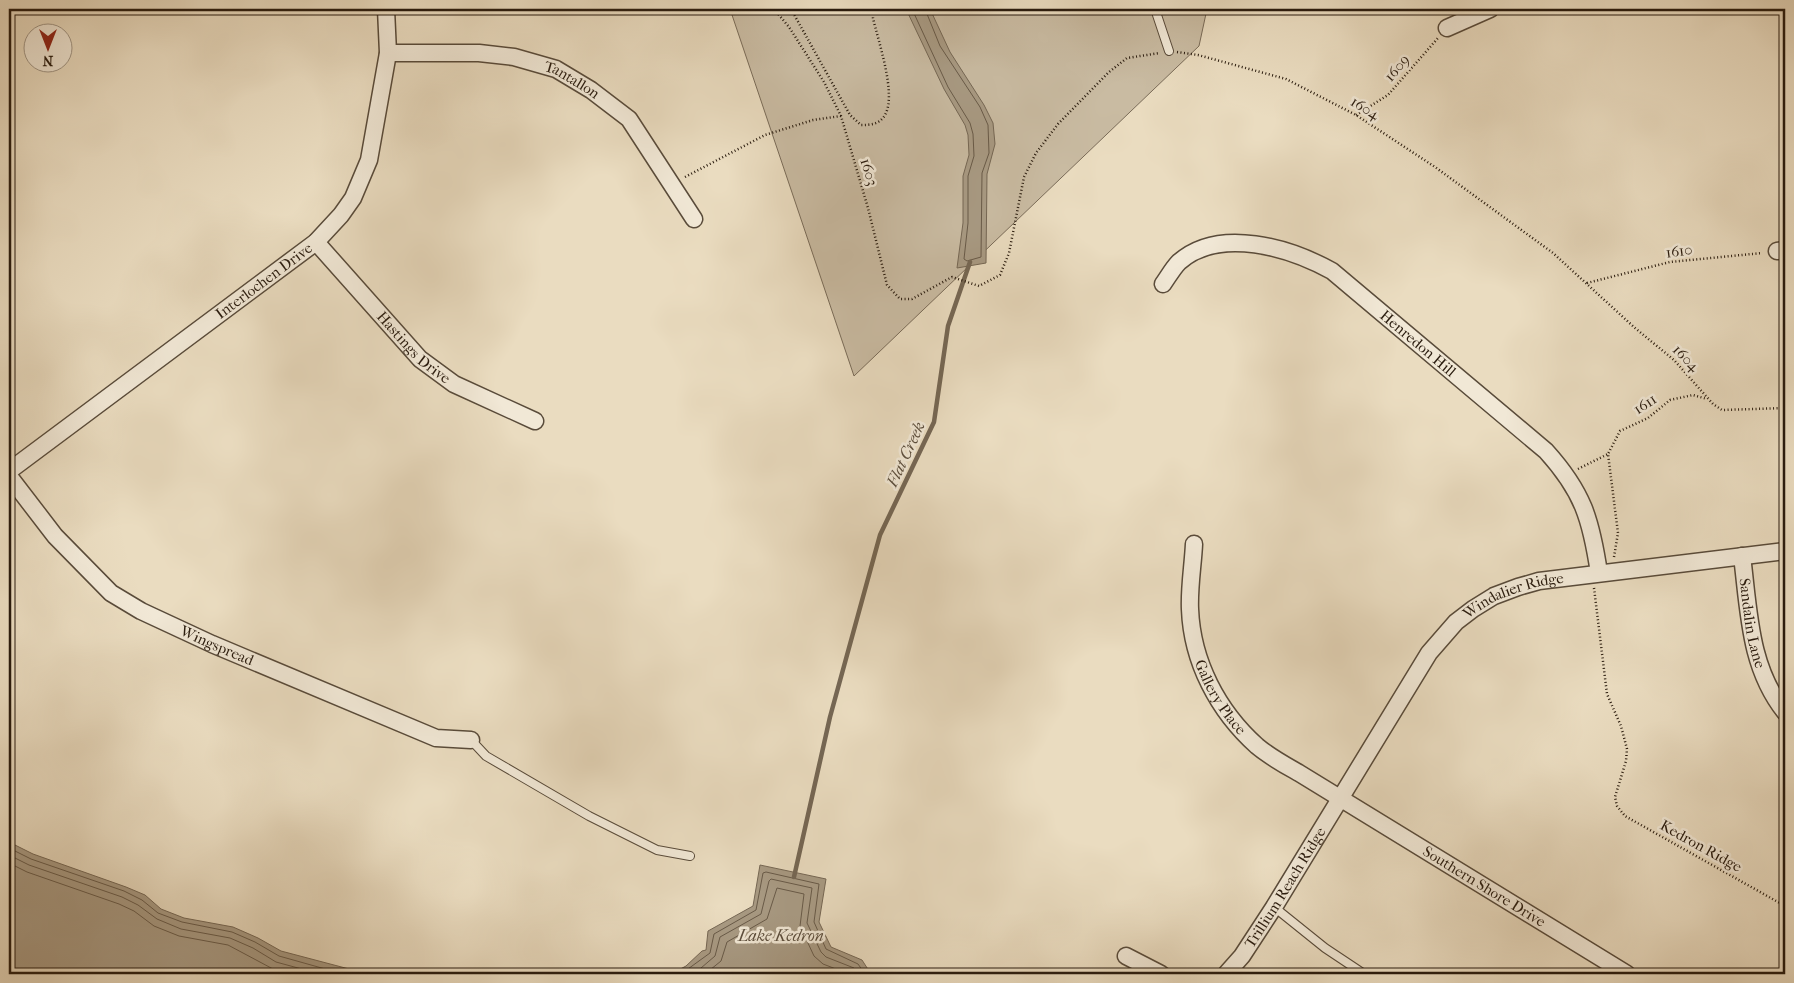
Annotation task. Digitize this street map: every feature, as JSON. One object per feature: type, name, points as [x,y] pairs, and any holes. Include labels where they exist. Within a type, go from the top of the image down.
[{"type":"street","name":"Interlochen Drive","points":[[9,471],[316,242],[341,216],[362,179],[369,160],[388,53],[386,9]]},
{"type":"street","points":[[1447,28],[1490,9]]},
{"type":"street","name":"Tantallon","points":[[388,53],[479,53],[514,57],[556,69],[591,90],[629,119],[694,219]]},
{"type":"street","name":"Hastings Drive","points":[[316,242],[407,344],[436,372],[454,384],[534,421]]},
{"type":"street","name":"Henredon Hill","points":[[1163,284],[1178,263],[1191,253],[1220,245],[1264,246],[1309,258],[1332,271],[1546,451],[1568,474],[1579,494],[1595,546],[1595,573]]},
{"type":"street","name":"Wingspread","points":[[9,476],[71,554],[111,593],[134,606],[247,659],[436,738],[471,740]]},
{"type":"street","name":"Gallery Place","points":[[1194,544],[1190,620],[1200,662],[1218,700],[1242,731],[1259,748],[1340,799]]},
{"type":"street","name":"Windalier Ridge","points":[[1340,799],[1429,653],[1456,622],[1494,596],[1539,581],[1785,550]]},
{"type":"street","name":"Sandalin Lane","points":[[1742,556],[1756,657],[1761,672],[1785,712]]},
{"type":"street","name":"Trillium Reach Ridge","points":[[1226,974],[1242,956],[1274,907],[1340,799]]},
{"type":"street","name":"Southern Shore Drive","points":[[1340,799],[1627,974]]},
{"type":"street","points":[[1126,956],[1161,974]]},
{"type":"lane","points":[[1155,9],[1169,51]]},
{"type":"lane","points":[[471,740],[486,756],[589,816],[657,850],[690,856]]},
{"type":"lane","points":[[1274,907],[1325,948],[1364,974]]},
{"type":"path","name":"1603","points":[[774,9],[789,26],[824,82],[841,116],[868,208],[886,285],[900,299],[912,299],[952,277]]},
{"type":"path","points":[[791,9],[850,116],[861,125],[875,124],[885,116],[890,97],[873,18],[874,9]]},
{"type":"path","name":"1609","points":[[1356,115],[1388,95],[1447,28]]},
{"type":"path","name":"1604","points":[[952,277],[978,286],[1000,275],[1009,253],[1024,177],[1036,153],[1058,124],[1102,78],[1128,58],[1169,51],[1198,55],[1286,79],[1356,115],[1435,167],[1476,199],[1524,232],[1587,283],[1634,328],[1674,360],[1708,399],[1722,410],[1785,408]]},
{"type":"path","points":[[673,184],[765,135],[813,120],[841,116]]},
{"type":"path","name":"1610","points":[[1587,283],[1670,262],[1781,251]]},
{"type":"path","name":"1611","points":[[1608,454],[1620,432],[1648,418],[1670,400],[1693,395],[1708,399]]},
{"type":"path","points":[[1568,474],[1608,454],[1618,533],[1614,559],[1616,571]]},
{"type":"path","name":"Kedron Ridge","points":[[1595,573],[1607,694],[1621,726],[1627,749],[1626,761],[1615,797],[1617,806],[1625,816],[1785,906]]},
{"type":"shaded area","points":[[730,9],[1207,9],[1199,46],[854,376]]},
{"type":"water","points":[[906,9],[930,9],[950,52],[984,105],[993,123],[995,144],[987,174],[986,263],[957,268],[963,223],[963,176],[969,155],[968,135],[965,125],[944,89]]},
{"type":"water","points":[[9,842],[33,854],[145,895],[161,909],[184,918],[233,927],[281,951],[368,974],[9,974]]},
{"type":"water","name":"Lake Kedron","points":[[760,865],[826,879],[819,922],[831,947],[862,960],[871,974],[671,974],[686,966],[702,951],[706,950],[708,931],[753,906]]},
{"type":"waterway","name":"Flat Creek","points":[[794,877],[830,717],[880,535],[934,422],[948,326],[970,262]]}]
